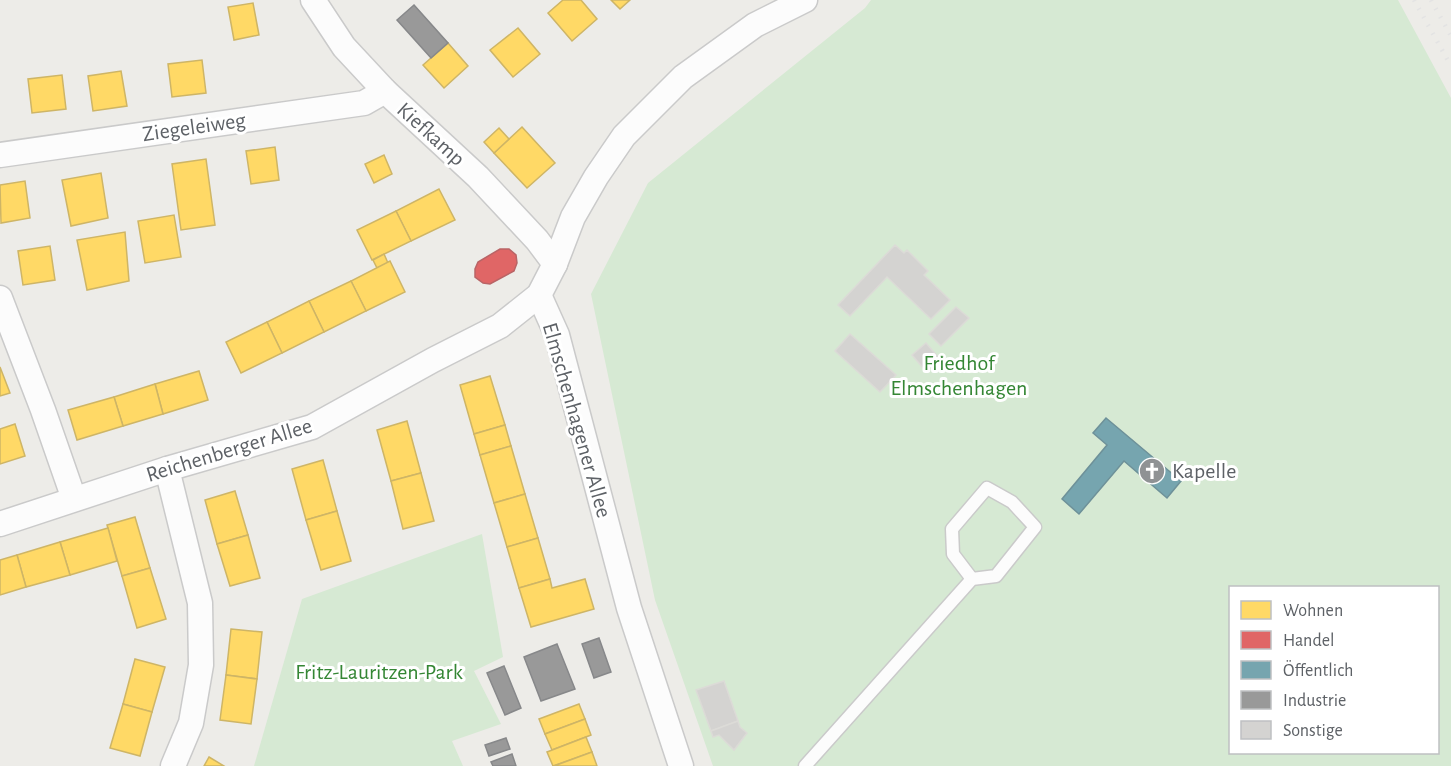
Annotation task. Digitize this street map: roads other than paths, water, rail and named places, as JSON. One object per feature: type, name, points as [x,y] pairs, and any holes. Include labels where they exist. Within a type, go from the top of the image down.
[{"type":"street","name":"Kiefkamp","points":[[313,0],[344,47],[385,91],[478,177],[537,240],[555,264]]},
{"type":"street","name":"Elmschenhagener Allee","points":[[681,766],[629,608],[557,335],[539,295],[555,264],[573,217],[596,177],[624,136],[683,77],[755,25],[805,0]]},
{"type":"street","name":"Ziegeleiweg","points":[[0,156],[364,103],[385,91]]},
{"type":"street","name":"Reichenberger Allee","points":[[0,524],[167,469],[312,427],[500,326],[539,295]]},
{"type":"street","points":[[0,298],[43,410],[74,500]]},
{"type":"street","points":[[167,469],[200,603],[201,665],[191,723],[173,766]]},
{"type":"lane","points":[[805,766],[972,579],[996,576],[1035,527],[1012,502],[987,488],[952,529],[953,554],[972,579]]},
{"type":"railway","points":[[1414,0],[1451,66]]},
{"type":"railway","points":[[1431,0],[1451,36]]},
{"type":"place","name":"Kapelle","points":[[1152,471]]},
{"type":"park label","name":"Friedhof Elmschenhagen","points":[[959,376]]},
{"type":"park label","name":"Fritz-Lauritzen-Park","points":[[379,672]]}]
